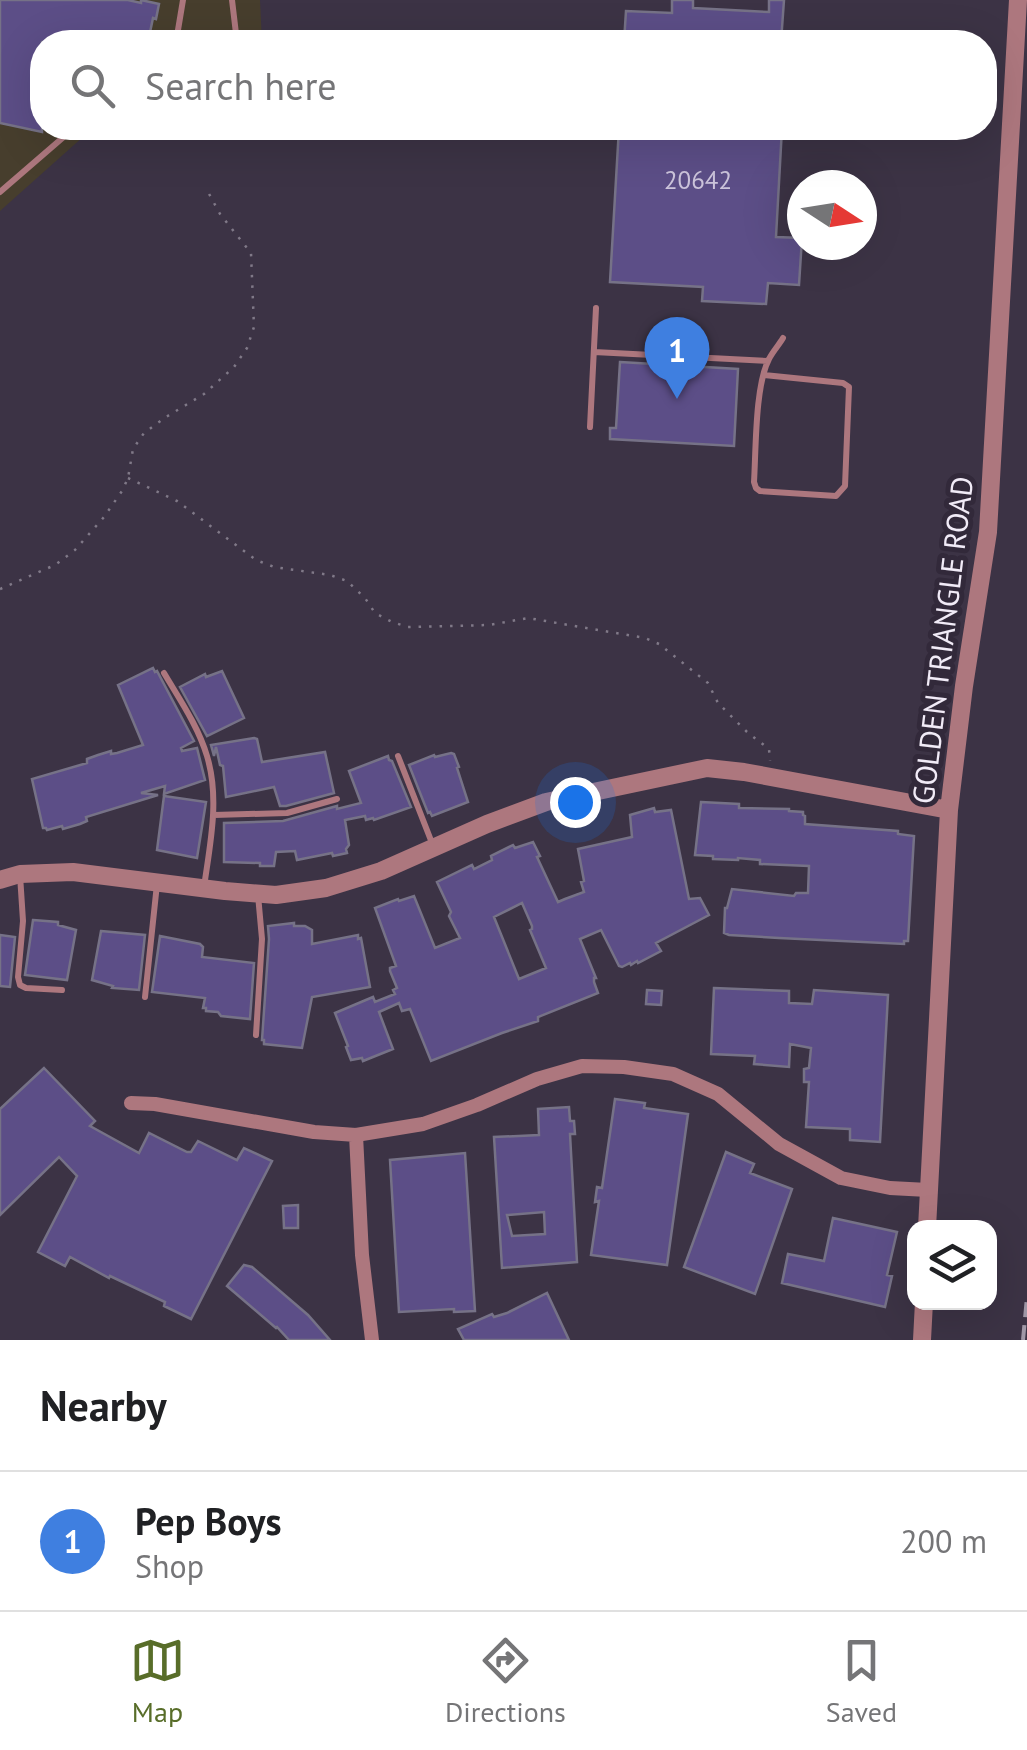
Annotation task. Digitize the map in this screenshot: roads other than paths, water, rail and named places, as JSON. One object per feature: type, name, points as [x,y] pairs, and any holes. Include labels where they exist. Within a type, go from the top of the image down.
[{"type":"street","name":"GOLDEN TRIANGLE ROAD","points":[[927,1220],[949,810],[988,532],[1018,0]]},
{"type":"street","points":[[0,880],[20,874],[73,872],[258,894],[326,888],[381,871],[546,802],[708,768],[949,810]]},
{"type":"street","points":[[131,1103],[356,1135],[423,1124],[537,1078],[582,1066],[624,1067],[673,1074],[718,1094],[779,1144],[841,1178],[890,1188],[928,1190]]},
{"type":"street","points":[[356,1135],[362,1254],[372,1340]]},
{"type":"street","points":[[922,1340],[924,1310]]},
{"type":"lane","points":[[178,30],[183,0]]},
{"type":"lane","points":[[232,0],[236,30]]},
{"type":"lane","points":[[0,192],[60,140]]},
{"type":"lane","points":[[590,427],[596,308]]},
{"type":"lane","points":[[764,376],[843,383],[849,387],[845,486],[836,496],[760,491],[754,482],[760,396],[764,376],[767,361],[784,338]]},
{"type":"lane","points":[[594,352],[767,361]]},
{"type":"lane","points":[[164,673],[197,730],[208,758],[214,815],[204,888]]},
{"type":"lane","points":[[398,756],[435,849]]},
{"type":"lane","points":[[214,815],[287,813],[337,799]]},
{"type":"lane","points":[[20,874],[20,985],[62,990]]},
{"type":"lane","points":[[145,996],[157,883]]},
{"type":"lane","points":[[256,1035],[262,939],[258,894]]},
{"type":"railway","points":[[1023,1340],[1027,1297]]},
{"type":"place","name":"Pep Boys","points":[[677,399]]}]
